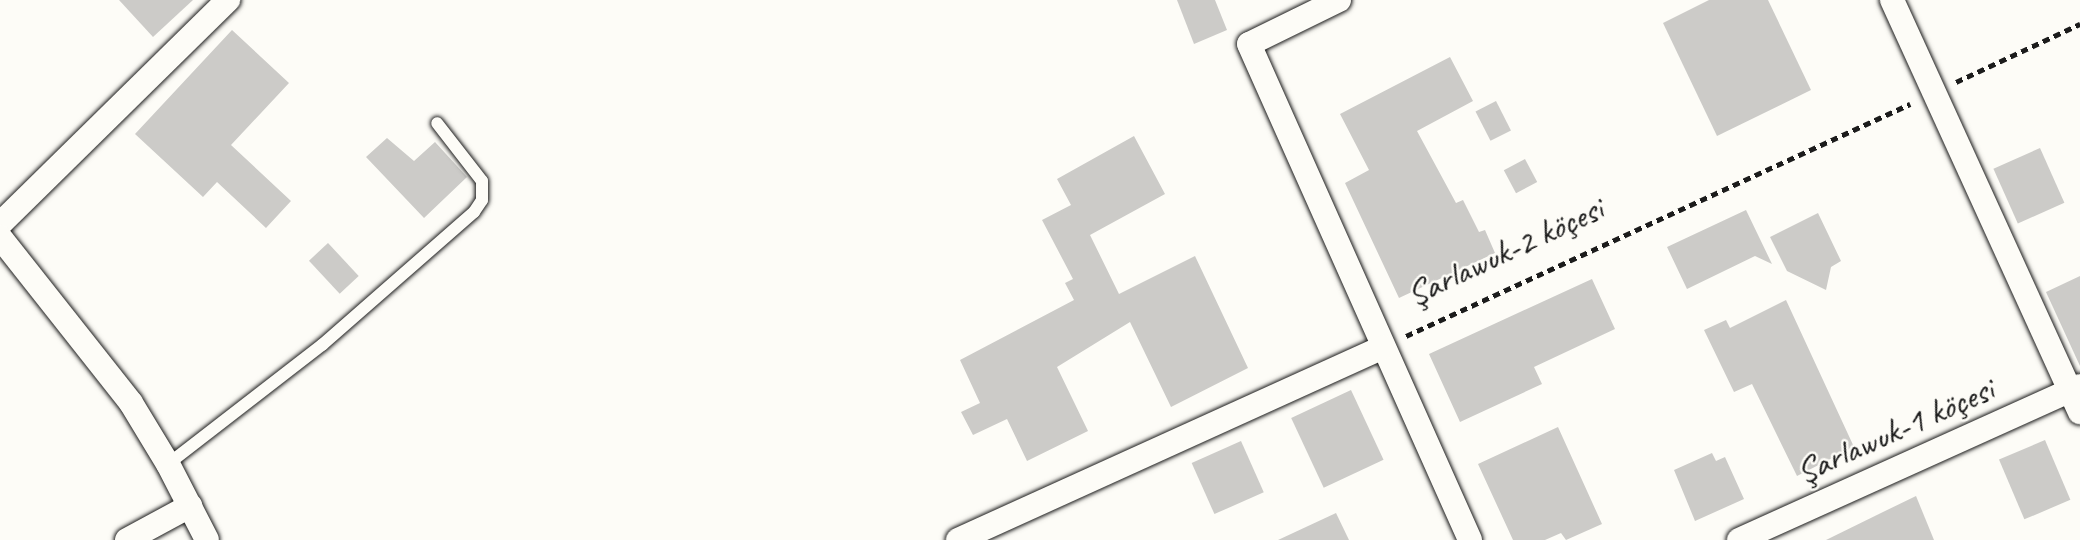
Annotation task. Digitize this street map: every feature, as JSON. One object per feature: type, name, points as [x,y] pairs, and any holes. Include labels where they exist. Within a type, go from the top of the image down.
[{"type":"street","points":[[0,224],[228,0]]},
{"type":"street","points":[[1339,0],[1249,44],[1470,540]]},
{"type":"street","points":[[1892,0],[1937,91],[2077,396]]},
{"type":"street","points":[[0,236],[70,321],[168,464],[207,540]]},
{"type":"street","name":"Şarlawuk-2 köçesi","points":[[958,540],[1383,347]]},
{"type":"street","name":"Şarlawuk-1 köçesi","points":[[1739,540],[2077,396]]},
{"type":"street","points":[[127,540],[190,506]]},
{"type":"lane","points":[[168,464],[322,345],[474,212],[481,200],[482,181],[437,123]]},
{"type":"path","name":"Şarlawuk-2 köçesi","points":[[1383,347],[2080,23]]},
{"type":"building","points":[[119,0],[193,0],[153,37]]},
{"type":"building","points":[[1177,0],[1215,0],[1227,30],[1194,44]]},
{"type":"building","points":[[1709,0],[1768,0],[1811,90],[1717,136],[1663,23]]},
{"type":"building","points":[[232,30],[289,83],[231,145],[291,201],[266,228],[217,182],[203,197],[135,134]]},
{"type":"building","points":[[1450,57],[1473,101],[1417,131],[1456,203],[1463,200],[1479,232],[1485,230],[1495,253],[1399,298],[1345,183],[1369,170],[1340,114]]},
{"type":"building","points":[[1496,101],[1511,130],[1490,141],[1476,111]]},
{"type":"building","points":[[1134,136],[1165,194],[1090,235],[1119,294],[1195,256],[1248,368],[1171,407],[1130,322],[1057,367],[1088,431],[1027,461],[1007,419],[973,435],[961,412],[980,403],[960,360],[1074,300],[1065,283],[1073,279],[1042,220],[1071,205],[1057,179]]},
{"type":"building","points":[[387,138],[414,161],[435,142],[467,177],[424,218],[366,157]]},
{"type":"building","points":[[2040,148],[2064,203],[2018,224],[1993,169]]},
{"type":"building","points":[[1525,159],[1537,182],[1516,193],[1504,170]]},
{"type":"building","points":[[1746,210],[1772,264],[1755,256],[1687,289],[1667,247]]},
{"type":"building","points":[[1818,213],[1841,261],[1831,267],[1826,290],[1787,271],[1770,237]]},
{"type":"building","points":[[328,243],[359,276],[340,294],[309,261]]},
{"type":"building","points":[[2080,276],[2080,366],[2046,292]]},
{"type":"building","points":[[1592,279],[1615,329],[1534,367],[1542,384],[1460,422],[1429,354]]},
{"type":"building","points":[[1786,300],[1854,447],[1797,476],[1752,384],[1734,392],[1704,330],[1726,320],[1730,328]]},
{"type":"building","points":[[1351,390],[1384,460],[1324,488],[1291,418]]},
{"type":"building","points":[[1558,427],[1602,524],[1566,540],[1561,533],[1545,540],[1513,540],[1478,464]]},
{"type":"building","points":[[2045,440],[2070,500],[2024,519],[1999,460]]},
{"type":"building","points":[[1241,441],[1264,492],[1214,514],[1192,463]]},
{"type":"building","points":[[1712,453],[1716,461],[1725,457],[1744,499],[1695,521],[1674,470]]},
{"type":"building","points":[[1916,496],[1934,540],[1826,540],[1883,512]]},
{"type":"building","points":[[1336,513],[1349,540],[1278,540]]}]
